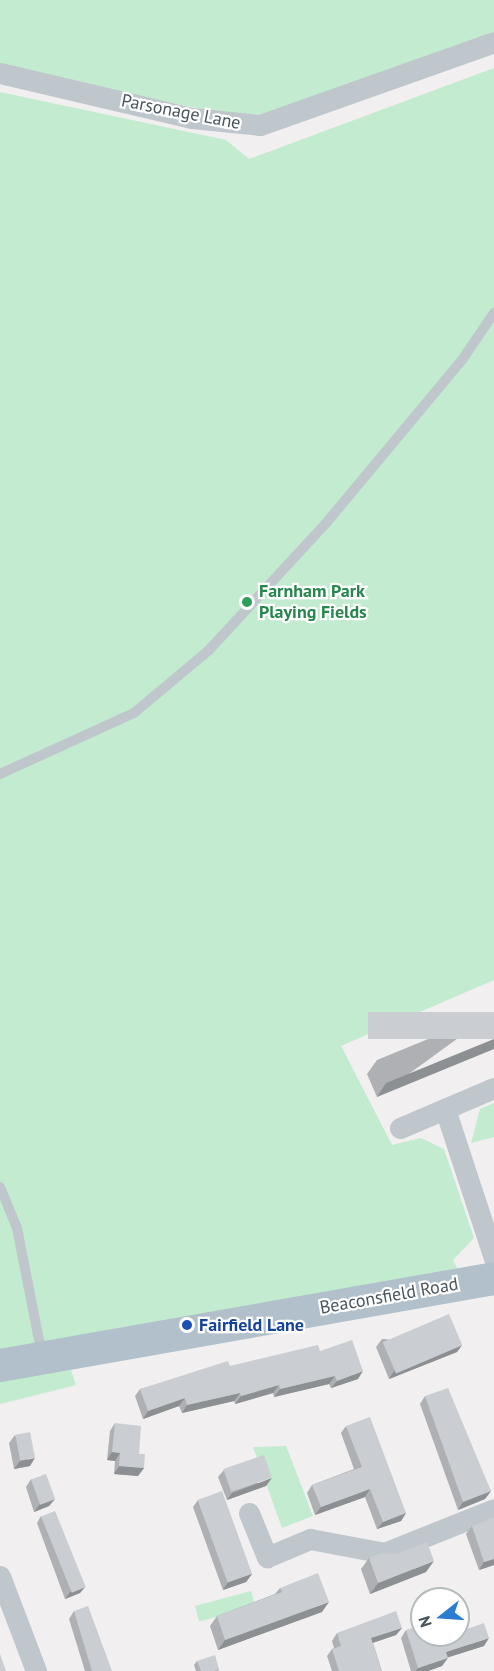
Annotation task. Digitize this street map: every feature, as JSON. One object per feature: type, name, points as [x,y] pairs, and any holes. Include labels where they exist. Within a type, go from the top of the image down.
[{"type":"main road","name":"Beaconsfield Road","points":[[0,1365],[494,1278]]},
{"type":"street","name":"Parsonage Lane","points":[[0,73],[192,118],[260,125],[326,105],[390,77],[494,42]]},
{"type":"street","points":[[400,1128],[494,1088]]},
{"type":"street","points":[[445,1109],[494,1258]]},
{"type":"street","points":[[249,1513],[267,1557],[310,1539],[384,1553],[494,1509]]},
{"type":"street","points":[[0,1576],[36,1671]]},
{"type":"lane","points":[[0,774],[134,713],[209,650],[327,522],[462,360],[494,312]]},
{"type":"lane","points":[[0,1187],[17,1228],[42,1359]]},
{"type":"green space","points":[[0,0],[494,0],[494,33],[287,107],[245,118],[0,67]]},
{"type":"green space","name":"Farnham Park Playing Fields","points":[[494,68],[494,980],[341,1046],[392,1145],[421,1138],[444,1149],[474,1238],[453,1260],[460,1274],[0,1356],[0,92],[226,140],[249,159]]},
{"type":"green space","points":[[494,1103],[494,1137],[471,1143],[480,1109]]},
{"type":"green space","points":[[71,1370],[76,1385],[0,1404],[0,1381]]},
{"type":"green space","points":[[286,1446],[313,1516],[282,1528],[253,1447]]},
{"type":"green space","points":[[251,1591],[255,1606],[199,1621],[195,1606]]},
{"type":"building","points":[[368,1012],[494,1012],[494,1039],[368,1039]]},
{"type":"building","points":[[449,1314],[462,1345],[396,1373],[383,1342]]},
{"type":"building","points":[[352,1340],[363,1371],[337,1381],[335,1376],[280,1389],[279,1385],[241,1396],[240,1393],[187,1405],[185,1398],[148,1411],[140,1389],[228,1361],[230,1366],[318,1345],[320,1351]]},
{"type":"building","points":[[448,1388],[491,1491],[463,1502],[425,1396]]},
{"type":"building","points":[[370,1417],[406,1513],[383,1522],[370,1489],[321,1507],[312,1485],[362,1467],[346,1426]]},
{"type":"building","points":[[115,1423],[141,1426],[139,1454],[145,1454],[144,1468],[119,1466],[120,1453],[112,1452]]},
{"type":"building","points":[[30,1432],[35,1458],[20,1460],[15,1435]]},
{"type":"building","points":[[264,1455],[272,1478],[231,1492],[223,1469]]},
{"type":"building","points":[[46,1474],[55,1499],[40,1505],[31,1479]]},
{"type":"building","points":[[222,1491],[252,1574],[228,1583],[198,1500]]},
{"type":"building","points":[[55,1511],[86,1587],[72,1593],[41,1517]]},
{"type":"building","points":[[494,1517],[494,1559],[484,1562],[472,1526]]},
{"type":"building","points":[[427,1542],[434,1561],[378,1583],[369,1558],[381,1553],[397,1554]]},
{"type":"building","points":[[318,1573],[329,1602],[225,1640],[217,1616],[282,1592],[280,1588]]},
{"type":"building","points":[[88,1606],[112,1671],[92,1671],[74,1611]]},
{"type":"building","points":[[396,1611],[402,1628],[371,1638],[382,1671],[339,1671],[332,1649],[341,1646],[337,1633]]},
{"type":"building","points":[[484,1623],[489,1638],[470,1644],[470,1628]]},
{"type":"building","points":[[410,1629],[410,1643],[406,1630]]},
{"type":"building","points":[[411,1647],[461,1647],[446,1652],[448,1658],[418,1668]]},
{"type":"building","points":[[0,1654],[6,1671],[0,1671]]},
{"type":"building","points":[[215,1655],[219,1669],[201,1671],[197,1661]]},
{"type":"place","name":"Farnham Park Playing Fields","points":[[247,602]]},
{"type":"place","name":"Fairfield Lane","points":[[187,1325]]}]
